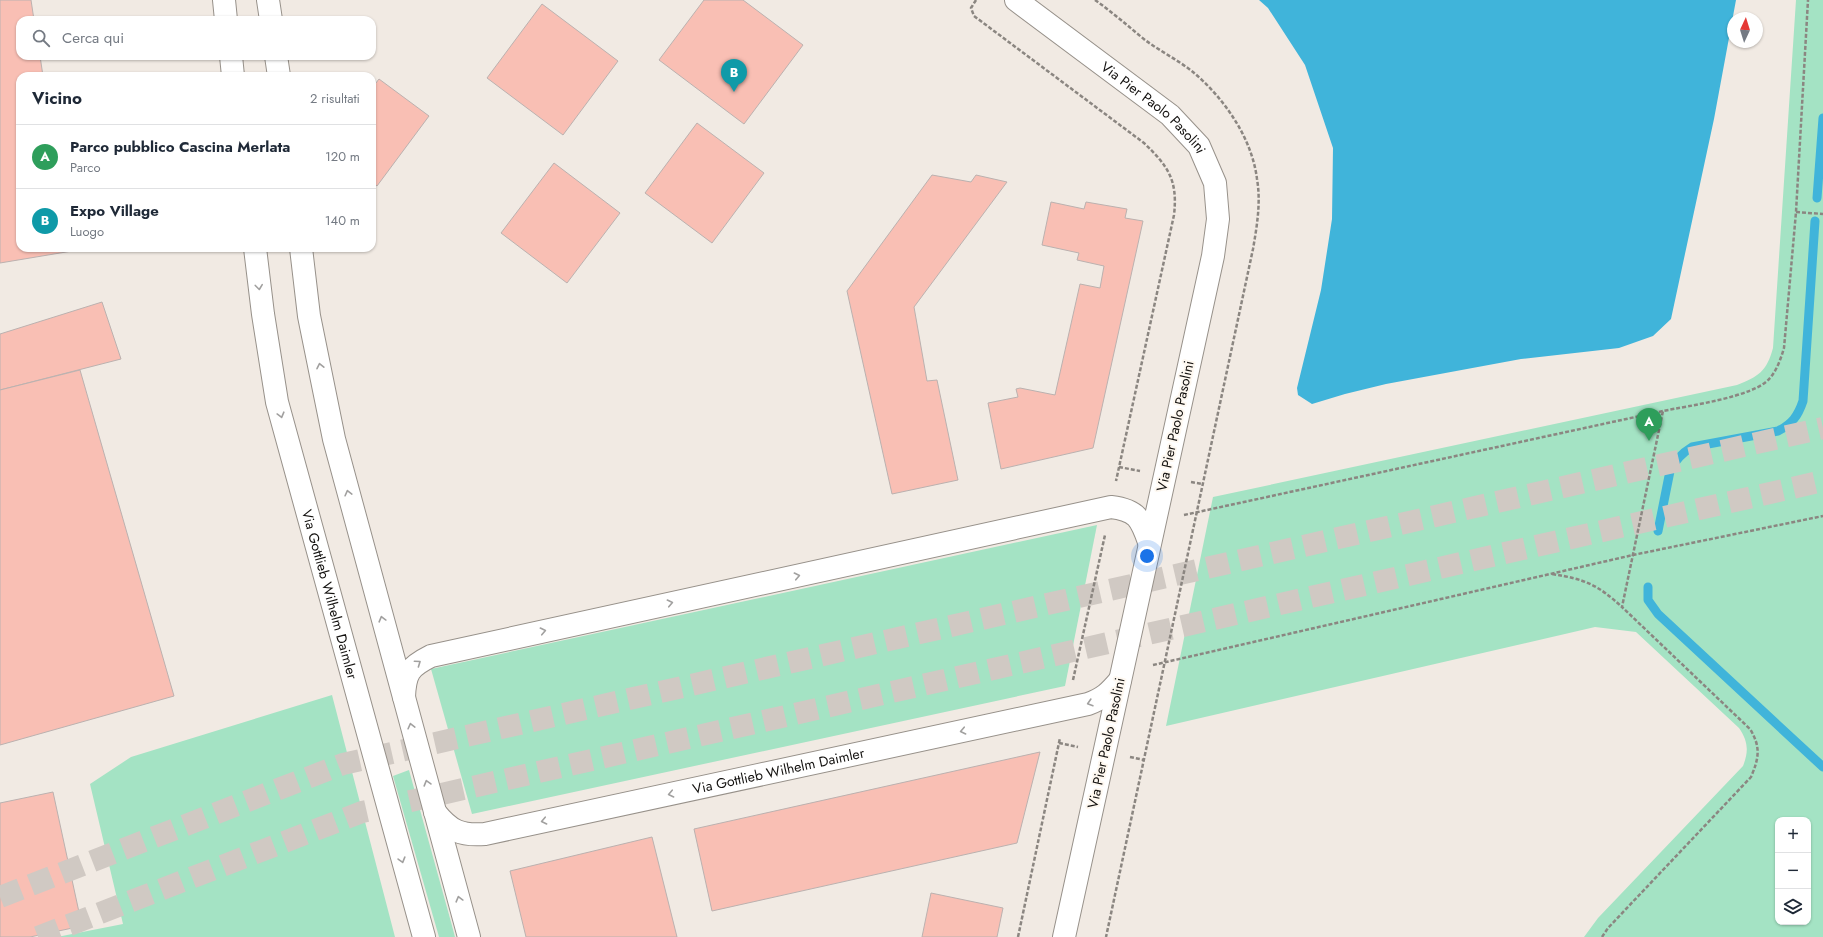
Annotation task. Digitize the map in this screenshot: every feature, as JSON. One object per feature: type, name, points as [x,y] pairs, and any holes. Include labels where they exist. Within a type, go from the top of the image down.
[{"type":"street","points":[[224,0],[226,16]]},
{"type":"street","points":[[268,0],[270,16]]},
{"type":"street","name":"Via Pier Paolo Pasolini","points":[[1016,0],[1170,115],[1199,146],[1215,183],[1218,219],[1212,256],[1064,937]]},
{"type":"street","points":[[231,60],[233,72]]},
{"type":"street","points":[[276,60],[278,72]]},
{"type":"street","name":"Via Gottlieb Wilhelm Daimler","points":[[255,252],[263,314],[277,402],[424,937]]},
{"type":"street","points":[[301,252],[309,316],[334,438],[469,937]]},
{"type":"street","points":[[404,697],[407,673],[414,666],[431,656],[1111,507],[1123,508],[1134,513],[1143,524],[1150,542]]},
{"type":"street","name":"Via Gottlieb Wilhelm Daimler","points":[[435,812],[444,822],[460,833],[485,834],[1088,704],[1101,699],[1110,693],[1120,680]]},
{"type":"path","points":[[976,0],[971,8],[974,16],[1144,143],[1162,160],[1169,170],[1173,181],[1176,200],[1174,214],[1114,486]]},
{"type":"path","points":[[1184,515],[1737,395],[1755,389],[1770,379],[1780,361],[1784,348],[1796,212],[1808,0]]},
{"type":"path","points":[[1796,212],[1823,214]]},
{"type":"path","points":[[1622,607],[1663,411]]},
{"type":"path","points":[[1153,665],[1633,555],[1823,516]]},
{"type":"path","points":[[1072,681],[1106,530]]},
{"type":"path","points":[[1551,574],[1570,577],[1590,583],[1605,592],[1750,729],[1757,741],[1758,752],[1756,766],[1750,777],[1608,928],[1602,937]]},
{"type":"path","points":[[1018,937],[1060,736]]},
{"type":"green space","points":[[1796,0],[1823,0],[1823,937],[1584,937],[1598,918],[1743,766],[1747,751],[1746,742],[1739,728],[1636,632],[1595,627],[1166,726],[1213,497],[1737,385],[1751,379],[1761,372],[1765,368],[1773,348]]},
{"type":"green space","points":[[1097,525],[1065,686],[472,814],[431,669]]},
{"type":"green space","points":[[332,695],[395,937],[57,937],[123,924],[90,784],[131,757]]},
{"type":"green space","points":[[409,770],[455,937],[439,937],[393,776]]},
{"type":"water","points":[[1259,0],[1736,0],[1734,12],[1727,12],[1727,48],[1714,119],[1671,319],[1653,336],[1619,348],[1521,359],[1386,384],[1312,404],[1298,395],[1297,388],[1321,290],[1332,219],[1333,148],[1305,65],[1268,8]]},
{"type":"building","points":[[0,0],[31,0],[33,16],[16,16],[16,60],[41,60],[42,72],[16,72],[16,252],[66,252],[0,263]]},
{"type":"building","points":[[704,0],[743,0],[803,45],[744,124],[659,60]]},
{"type":"building","points":[[542,4],[618,61],[563,135],[487,78]]},
{"type":"building","points":[[379,79],[429,116],[377,186],[376,185],[376,83]]},
{"type":"building","points":[[697,123],[764,173],[712,243],[645,193]]},
{"type":"building","points":[[554,163],[620,213],[567,283],[501,233]]},
{"type":"building","points":[[932,175],[971,182],[976,175],[1007,182],[914,307],[927,381],[937,380],[958,480],[892,494],[847,291]]},
{"type":"building","points":[[1051,202],[1084,209],[1086,202],[1127,209],[1125,218],[1143,221],[1093,448],[1001,469],[988,403],[1018,397],[1016,389],[1020,388],[1055,395],[1080,284],[1100,288],[1104,266],[1077,260],[1079,253],[1042,245]]},
{"type":"building","points":[[102,302],[121,359],[0,390],[0,334]]},
{"type":"building","points":[[80,370],[174,696],[0,745],[0,390]]},
{"type":"building","points":[[1040,752],[1017,843],[712,911],[694,829]]},
{"type":"building","points":[[53,792],[82,926],[30,937],[0,937],[0,803]]},
{"type":"building","points":[[652,837],[677,937],[526,937],[510,871]]},
{"type":"building","points":[[931,893],[1003,908],[997,937],[922,937]]},
{"type":"waterway","points":[[1817,198],[1823,118]]},
{"type":"waterway","points":[[1658,531],[1670,471],[1674,463],[1682,454],[1692,447],[1778,431],[1791,422],[1799,411],[1803,401],[1815,221]]},
{"type":"waterway","points":[[1648,587],[1648,600],[1658,614],[1823,767]]},
{"type":"tunnel","points":[[0,897],[343,764],[1823,428]]},
{"type":"tunnel","points":[[38,937],[362,812],[1823,481]]},
{"type":"place","name":"Expo Village","points":[[734,92]]},
{"type":"place","name":"Parco pubblico Cascina Merlata","points":[[1649,441]]}]
